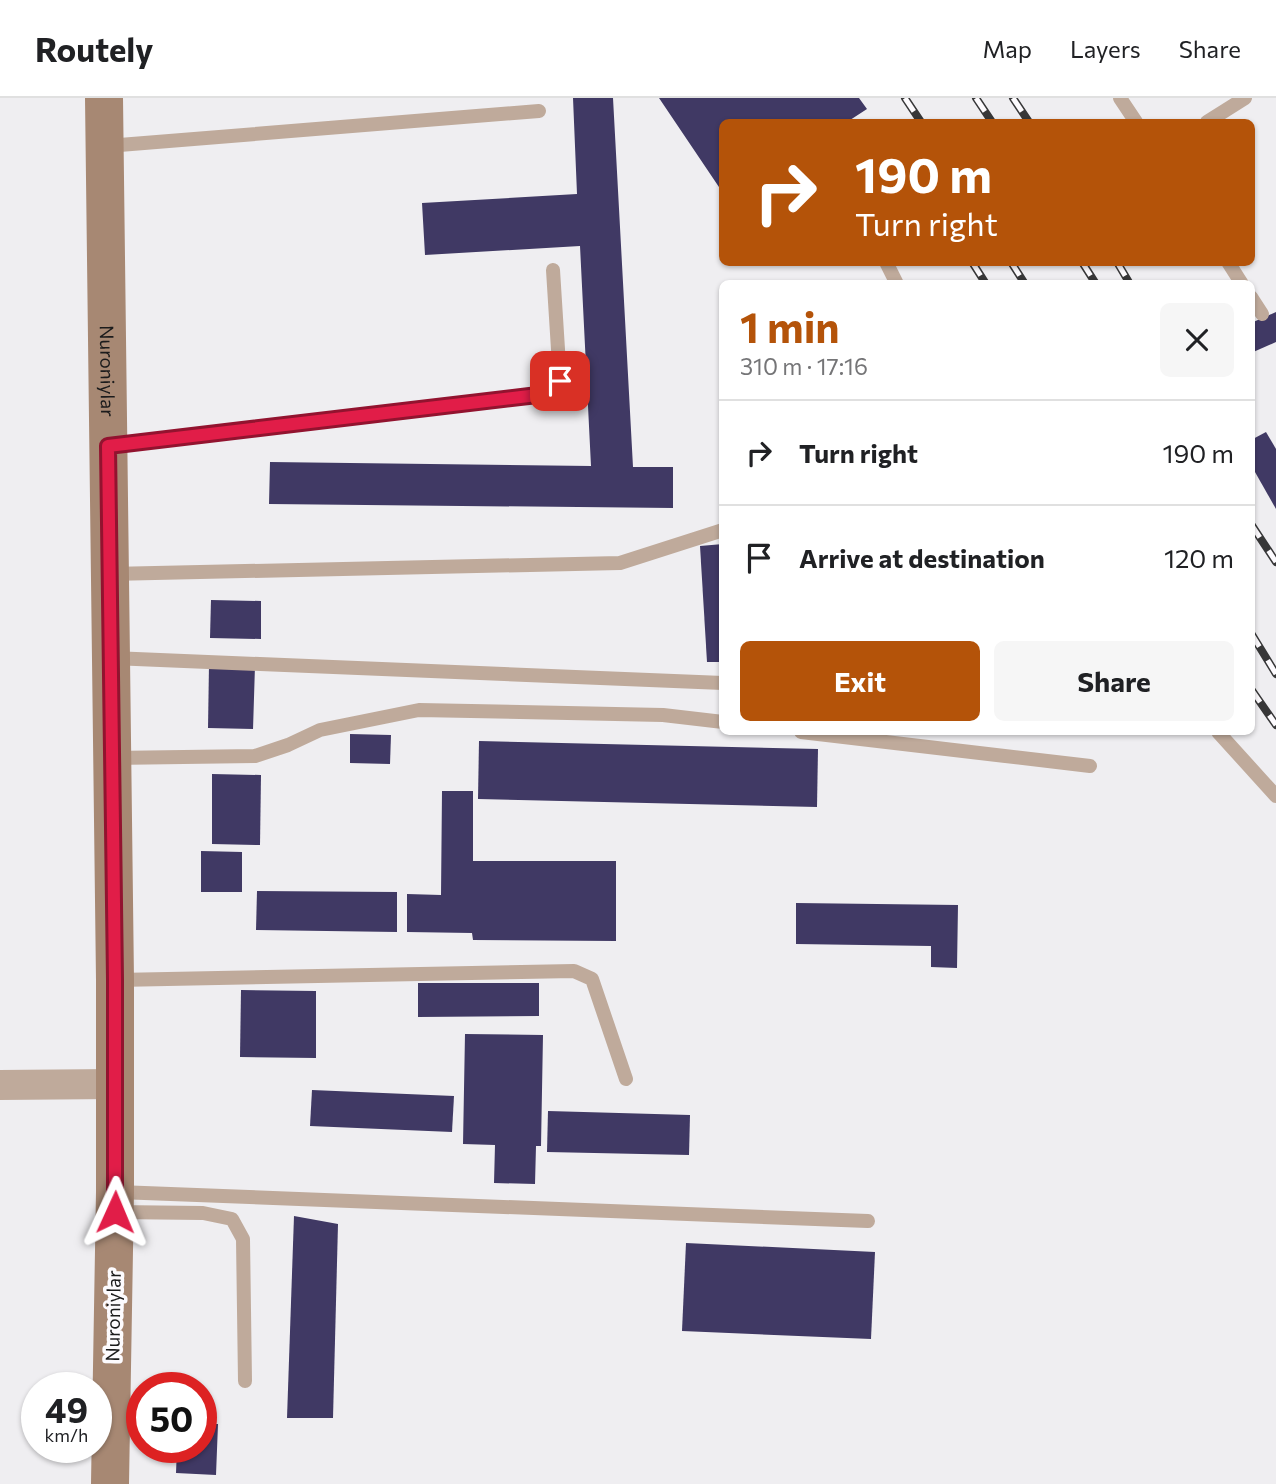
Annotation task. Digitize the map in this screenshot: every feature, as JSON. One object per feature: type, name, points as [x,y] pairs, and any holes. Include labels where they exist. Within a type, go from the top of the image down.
[{"type":"main road","name":"Nuroniylar","points":[[104,98],[115,980],[115,1202],[110,1484]]},
{"type":"street","points":[[0,1085],[114,1084]]},
{"type":"lane","points":[[1120,98],[1134,119]]},
{"type":"lane","points":[[1212,119],[1245,98]]},
{"type":"lane","points":[[104,146],[538,111]]},
{"type":"lane","points":[[108,446],[546,394],[560,381],[553,270]]},
{"type":"lane","points":[[1255,304],[1262,314]]},
{"type":"lane","points":[[110,574],[620,563],[719,531]]},
{"type":"lane","points":[[111,658],[719,683]]},
{"type":"lane","points":[[112,758],[255,756],[320,730],[419,710],[663,715],[719,722]]},
{"type":"lane","points":[[826,735],[1090,766]]},
{"type":"lane","points":[[1220,735],[1276,796]]},
{"type":"lane","points":[[115,980],[574,971],[592,979],[626,1079]]},
{"type":"lane","points":[[115,1202],[869,1221]]},
{"type":"lane","points":[[115,1202],[232,1219],[243,1239],[245,1381]]},
{"type":"building","points":[[573,98],[613,98],[633,467],[673,467],[673,508],[269,504],[270,462],[591,466],[580,246],[425,255],[422,203],[577,194]]},
{"type":"building","points":[[659,98],[859,98],[867,109],[852,119],[719,119],[719,187]]},
{"type":"building","points":[[1276,312],[1276,342],[1255,351],[1255,321]]},
{"type":"building","points":[[1266,432],[1276,449],[1276,509],[1255,472],[1255,438]]},
{"type":"building","points":[[719,544],[719,662],[707,662],[700,546]]},
{"type":"building","points":[[211,600],[261,601],[261,639],[210,638]]},
{"type":"building","points":[[209,664],[255,665],[253,729],[208,728]]},
{"type":"building","points":[[350,734],[391,735],[390,764],[350,763]]},
{"type":"building","points":[[479,741],[818,749],[817,807],[478,799]]},
{"type":"building","points":[[212,774],[261,775],[260,845],[212,844]]},
{"type":"building","points":[[442,791],[473,791],[473,861],[616,861],[616,941],[473,940],[472,933],[407,932],[407,894],[441,895]]},
{"type":"building","points":[[201,851],[242,852],[242,892],[201,892]]},
{"type":"building","points":[[257,891],[397,892],[397,932],[256,930]]},
{"type":"building","points":[[796,903],[958,905],[957,968],[931,967],[931,946],[796,944]]},
{"type":"building","points":[[418,983],[539,983],[539,1016],[418,1017]]},
{"type":"building","points":[[241,990],[316,991],[316,1058],[240,1057]]},
{"type":"building","points":[[465,1034],[543,1035],[541,1146],[536,1146],[535,1184],[494,1183],[495,1145],[463,1144]]},
{"type":"building","points":[[312,1090],[454,1096],[452,1132],[310,1126]]},
{"type":"building","points":[[548,1111],[690,1115],[689,1155],[547,1152]]},
{"type":"building","points":[[294,1216],[338,1224],[333,1418],[287,1418]]},
{"type":"building","points":[[686,1243],[875,1252],[871,1339],[682,1331]]},
{"type":"building","points":[[176,1463],[216,1463],[216,1475],[176,1473]]},
{"type":"railway","points":[[905,98],[919,119]]},
{"type":"railway","points":[[976,98],[990,119]]},
{"type":"railway","points":[[1013,98],[1027,119]]},
{"type":"railway","points":[[975,266],[983,280]]},
{"type":"railway","points":[[1014,266],[1022,280]]},
{"type":"railway","points":[[1085,266],[1093,280]]},
{"type":"railway","points":[[1119,266],[1128,280]]},
{"type":"railway","points":[[1255,530],[1276,562]]},
{"type":"railway","points":[[1255,640],[1276,674]]},
{"type":"railway","points":[[1255,695],[1276,725]]},
{"type":"route","points":[[115,1212],[115,980],[108,446],[546,394],[560,381]]}]
